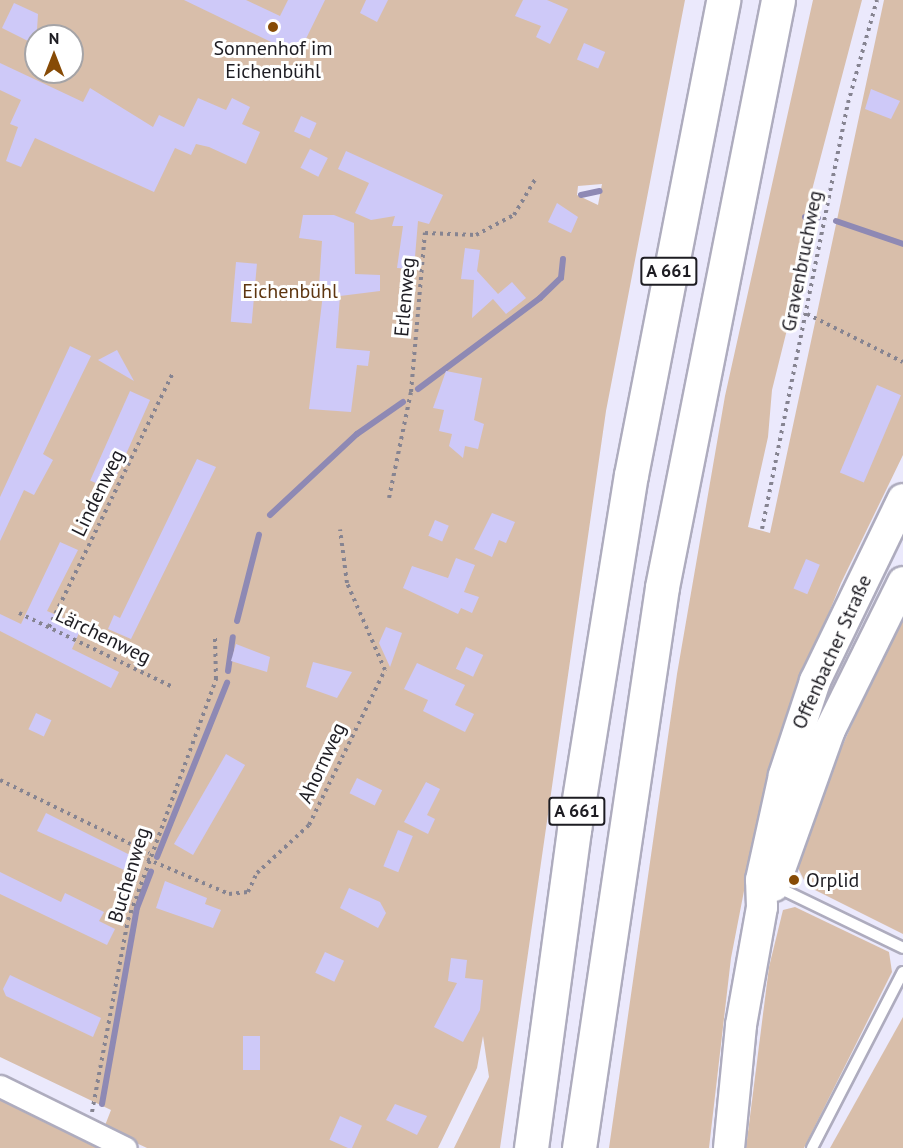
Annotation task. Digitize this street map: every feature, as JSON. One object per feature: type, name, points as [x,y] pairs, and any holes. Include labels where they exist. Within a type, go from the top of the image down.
[{"type":"highway","points":[[708,66],[713,0]]},
{"type":"highway","name":"A 661","points":[[531,1148],[573,830],[631,475],[708,66],[723,0]]},
{"type":"highway","name":"A 661","points":[[579,1148],[662,587],[778,0]]},
{"type":"main road","name":"Offenbacher Straße","points":[[729,1148],[741,1025],[799,720],[903,499]]},
{"type":"main road","name":"Offenbacher Straße","points":[[766,891],[830,730],[903,582]]},
{"type":"street","points":[[0,1086],[126,1148]]},
{"type":"lane","points":[[766,891],[903,948]]},
{"type":"lane","points":[[812,1148],[903,972]]},
{"type":"path","name":"Gravenbruchweg","points":[[762,529],[848,103],[877,0]]},
{"type":"path","name":"Erlenweg","points":[[389,498],[411,392],[425,233],[476,235],[514,215],[536,178]]},
{"type":"path","points":[[807,314],[903,362]]},
{"type":"path","name":"Lindenweg","points":[[49,627],[174,373]]},
{"type":"path","name":"Ahornweg","points":[[147,859],[229,894],[248,892],[257,873],[309,825],[386,670],[347,583],[340,529]]},
{"type":"path","name":"Lärchenweg","points":[[20,613],[174,687]]},
{"type":"path","name":"Buchenweg","points":[[86,1129],[98,1096],[128,920],[149,853],[216,679],[215,637]]},
{"type":"path","points":[[0,780],[149,853]]},
{"type":"green space","name":"Eichenbühl","points":[[0,0],[685,0],[606,411],[500,1148],[454,1148],[489,1077],[483,1036],[477,1068],[438,1148],[147,1148],[104,1128],[111,1110],[0,1057]],"holes":[[[602,184],[598,205],[577,195],[578,186]]]},
{"type":"green space","points":[[813,0],[862,0],[807,209],[805,222],[811,233],[772,390],[768,437],[748,527],[770,533],[884,0],[903,0],[903,455],[841,583],[798,689],[756,829],[731,958],[709,1148],[609,1148],[677,674],[725,396]]},
{"type":"green space","points":[[903,612],[903,934],[807,886],[797,866],[825,784]]},
{"type":"green space","points":[[795,907],[889,952],[892,972],[804,1148],[746,1148],[769,967],[783,910]]},
{"type":"green space","points":[[903,1017],[903,1148],[830,1148]]},
{"type":"green space","points":[[0,1094],[111,1148],[0,1148]]},
{"type":"building","points":[[184,0],[246,0],[280,16],[288,0],[325,0],[298,55]]},
{"type":"building","points":[[366,0],[388,0],[377,22],[360,13]]},
{"type":"building","points":[[523,0],[547,0],[568,9],[550,44],[536,37],[541,26],[515,16]]},
{"type":"building","points":[[14,3],[38,14],[37,24],[24,24],[24,39],[2,28]]},
{"type":"building","points":[[584,43],[605,52],[598,69],[577,60]]},
{"type":"building","points":[[0,63],[24,74],[24,84],[45,84],[83,102],[90,88],[153,127],[159,115],[184,127],[198,98],[226,110],[232,98],[250,107],[242,124],[260,132],[246,164],[209,147],[196,144],[191,155],[175,148],[154,192],[35,138],[21,167],[6,161],[18,127],[10,124],[21,100],[0,90]]},
{"type":"building","points":[[871,89],[900,101],[891,119],[865,109]]},
{"type":"building","points":[[301,116],[317,123],[310,138],[294,132]]},
{"type":"building","points":[[310,149],[328,158],[318,177],[300,168]]},
{"type":"building","points":[[346,151],[443,195],[429,224],[418,221],[414,269],[397,268],[403,226],[392,226],[395,216],[371,220],[355,213],[369,183],[338,169]]},
{"type":"building","points":[[557,203],[578,217],[571,233],[548,222]]},
{"type":"building","points":[[303,215],[334,215],[354,223],[355,274],[380,275],[380,291],[340,296],[336,348],[370,351],[368,366],[357,365],[351,412],[309,409],[324,286],[319,286],[322,241],[299,238]]},
{"type":"building","points":[[465,248],[480,250],[477,271],[498,294],[512,282],[526,298],[506,314],[493,299],[472,318],[474,280],[461,279]]},
{"type":"building","points":[[236,262],[257,264],[252,324],[231,322]]},
{"type":"building","points":[[70,346],[91,356],[43,454],[53,460],[34,495],[24,490],[0,541],[0,497]]},
{"type":"building","points":[[117,350],[134,381],[98,360]]},
{"type":"building","points":[[446,371],[482,378],[474,420],[484,424],[478,449],[465,446],[463,458],[449,446],[452,434],[439,431],[444,410],[433,408]]},
{"type":"building","points":[[877,385],[901,395],[864,483],[840,472]]},
{"type":"building","points":[[130,391],[150,400],[110,489],[90,481]]},
{"type":"building","points":[[197,459],[216,467],[131,639],[108,629],[114,615],[120,618]]},
{"type":"building","points":[[492,513],[515,522],[506,543],[499,540],[492,557],[474,549]]},
{"type":"building","points":[[435,520],[449,526],[442,542],[428,536]]},
{"type":"building","points":[[60,542],[78,550],[47,611],[82,626],[72,649],[119,672],[111,688],[0,631],[0,614],[21,624]]},
{"type":"building","points":[[456,558],[475,565],[464,592],[479,597],[472,613],[461,608],[458,614],[403,588],[412,566],[448,578]]},
{"type":"building","points":[[806,559],[820,565],[807,594],[793,588]]},
{"type":"building","points":[[386,627],[402,633],[390,667],[379,643]]},
{"type":"building","points":[[236,644],[270,657],[267,672],[231,661]]},
{"type":"building","points":[[466,647],[483,655],[473,677],[456,669]]},
{"type":"building","points":[[313,662],[352,672],[337,698],[306,687]]},
{"type":"building","points":[[417,663],[465,685],[455,705],[474,714],[465,732],[423,711],[428,700],[404,689]]},
{"type":"building","points":[[36,713],[51,720],[44,736],[28,729]]},
{"type":"building","points":[[226,754],[245,765],[193,855],[174,844]]},
{"type":"building","points":[[357,778],[382,790],[375,806],[350,793]]},
{"type":"building","points":[[426,782],[440,789],[427,815],[435,819],[428,834],[404,822]]},
{"type":"building","points":[[46,813],[138,859],[131,873],[37,831]]},
{"type":"building","points":[[398,830],[413,836],[398,872],[383,866]]},
{"type":"building","points":[[0,872],[61,902],[65,893],[104,912],[99,921],[115,929],[107,945],[0,894]]},
{"type":"building","points":[[165,881],[207,898],[205,904],[221,910],[213,928],[156,908]]},
{"type":"building","points":[[349,888],[380,902],[386,913],[378,928],[340,908]]},
{"type":"building","points":[[325,952],[344,961],[334,982],[315,973]]},
{"type":"building","points":[[451,958],[467,960],[465,978],[483,980],[480,1010],[463,1042],[434,1027],[457,983],[448,981]]},
{"type":"building","points":[[10,975],[101,1018],[93,1037],[6,996],[3,989]]},
{"type":"building","points":[[243,1036],[260,1036],[260,1070],[243,1070]]},
{"type":"building","points":[[395,1104],[427,1116],[417,1135],[386,1120]]},
{"type":"building","points":[[340,1116],[362,1126],[352,1148],[329,1140]]},
{"type":"waterway","points":[[581,195],[600,191]]},
{"type":"waterway","points":[[805,217],[818,218]]},
{"type":"waterway","points":[[836,221],[903,244]]},
{"type":"waterway","points":[[418,389],[540,298],[561,278],[563,259]]},
{"type":"waterway","points":[[270,515],[357,434],[403,402]]},
{"type":"waterway","points":[[237,621],[259,535]]},
{"type":"waterway","points":[[228,671],[233,637]]},
{"type":"waterway","points":[[157,857],[227,683]]},
{"type":"waterway","points":[[102,1104],[137,908],[151,872]]},
{"type":"place","name":"Sonnenhof im Eichenbühl","points":[[273,27]]},
{"type":"place","name":"Orplid","points":[[794,880]]}]
